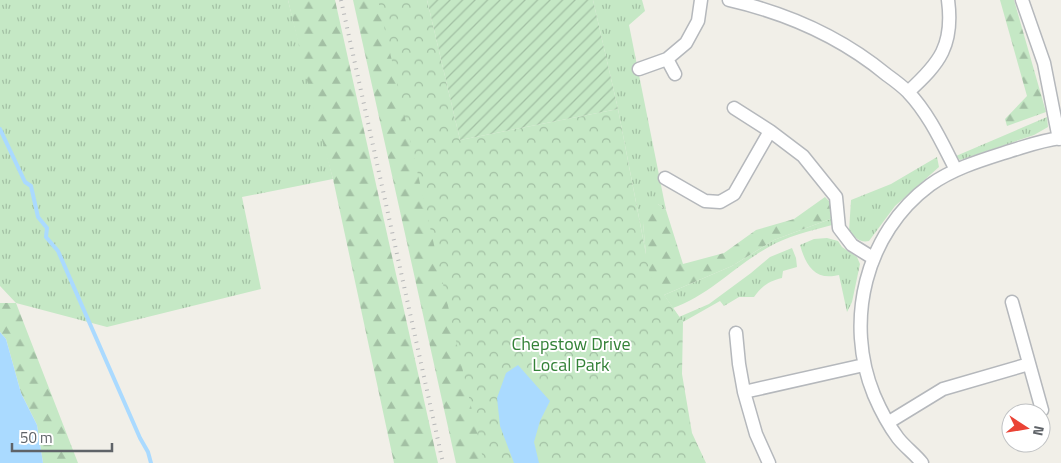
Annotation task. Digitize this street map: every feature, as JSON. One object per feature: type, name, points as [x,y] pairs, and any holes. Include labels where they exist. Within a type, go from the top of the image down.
[{"type":"street","points":[[639,70],[668,59],[686,43],[698,21],[702,0]]},
{"type":"street","points":[[729,0],[790,18],[827,35],[871,62],[908,92],[934,126],[956,170]]},
{"type":"street","points":[[908,92],[927,74],[940,57],[948,39],[950,18],[948,0]]},
{"type":"street","points":[[922,463],[898,438],[874,396],[864,365],[860,337],[860,311],[865,284],[873,258],[889,228],[907,206],[930,185],[956,170],[979,160],[1060,138],[1044,63],[1022,0]]},
{"type":"street","points":[[668,59],[675,74]]},
{"type":"street","points":[[734,108],[770,131],[803,156],[836,197],[839,228],[852,245],[873,258]]},
{"type":"street","points":[[665,178],[704,201],[720,202],[734,194],[770,131]]},
{"type":"street","points":[[1012,302],[1040,403]]},
{"type":"street","points":[[736,333],[744,392],[756,434],[769,463]]},
{"type":"street","points":[[889,422],[943,389],[1029,364]]},
{"type":"street","points":[[744,392],[864,365]]},
{"type":"green space","points":[[0,0],[288,0],[333,179],[242,197],[261,289],[107,327],[16,303],[0,286]]},
{"type":"green space","points":[[288,0],[335,0],[438,463],[394,463],[333,179],[317,122]]},
{"type":"green space","points":[[353,0],[384,0],[430,176],[646,254],[643,223],[646,206],[658,204],[666,210],[683,264],[724,253],[756,230],[794,219],[825,197],[832,204],[833,218],[774,240],[732,266],[664,295],[679,317],[514,463],[456,463]]},
{"type":"green space","name":"Chepstow Drive Local Park","points":[[378,0],[427,0],[460,140],[618,109],[650,275],[683,322],[682,374],[692,433],[706,463],[484,463]]},
{"type":"green space","points":[[427,0],[593,0],[618,109],[460,140]]},
{"type":"green space","points":[[593,0],[642,0],[645,11],[629,25],[666,210],[658,204],[643,223],[646,254],[618,109]]},
{"type":"green space","points":[[1000,0],[1014,0],[1046,112],[1007,126],[1005,119],[1027,96]]},
{"type":"green space","points":[[1047,117],[1048,127],[1034,135],[960,160],[956,156]]},
{"type":"green space","points":[[937,157],[939,167],[895,206],[869,241],[860,240],[849,231],[851,200],[891,184]]},
{"type":"green space","points":[[833,218],[832,225],[791,237],[767,248],[686,303],[673,308],[664,295],[732,266],[774,240]]},
{"type":"green space","points":[[827,238],[838,241],[842,247],[857,257],[860,264],[852,302],[847,312],[839,275],[824,276],[818,274],[805,259],[800,245],[814,239]]},
{"type":"green space","points":[[792,248],[797,267],[783,271],[782,278],[766,284],[754,297],[739,297],[724,306],[720,301],[683,322],[679,317],[709,304],[770,257]]},
{"type":"green space","points":[[0,303],[16,303],[78,463],[43,463],[37,425],[21,393],[6,339],[0,332]]},
{"type":"water","points":[[0,332],[6,339],[21,393],[37,425],[43,463],[0,463]]},
{"type":"water","points":[[518,365],[550,401],[540,421],[534,442],[539,463],[514,463],[500,426],[497,398],[506,373]]},
{"type":"waterway","points":[[0,129],[25,182],[31,186],[38,217],[47,228],[46,237],[58,251],[140,438],[148,452],[151,463]]},
{"type":"railway","points":[[341,0],[443,463]]}]
